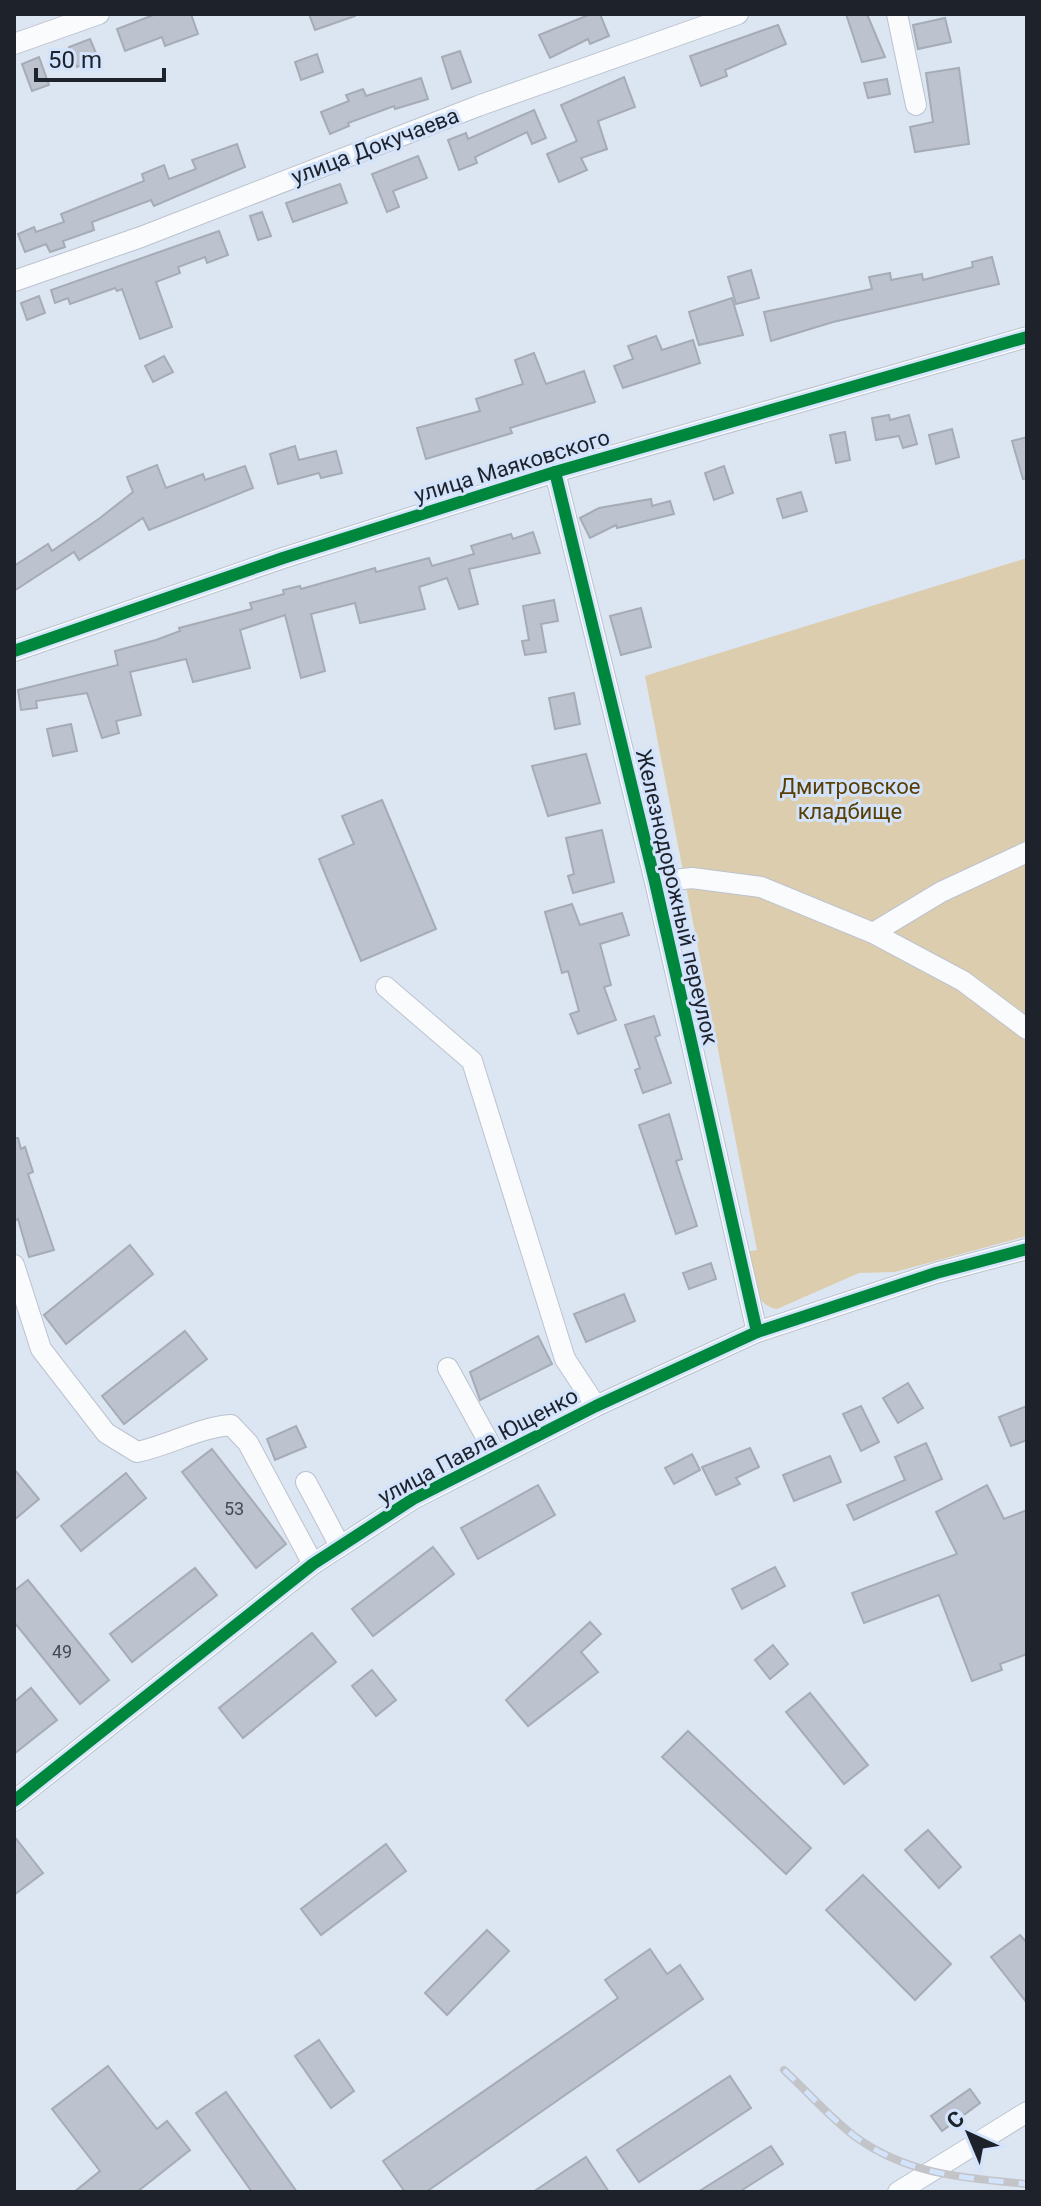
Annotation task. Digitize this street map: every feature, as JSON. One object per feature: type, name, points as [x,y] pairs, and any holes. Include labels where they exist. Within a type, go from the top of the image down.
[{"type":"street","points":[[14,44],[99,14]]},
{"type":"street","name":"улица Докучаева","points":[[14,281],[141,237],[478,106],[738,14]]},
{"type":"street","points":[[897,14],[916,105]]},
{"type":"street","name":"улица Маяковского","points":[[14,651],[283,558],[555,472],[1027,337]]},
{"type":"street","name":"Железнодорожный переулок","points":[[555,472],[655,882],[757,1332]]},
{"type":"street","points":[[873,933],[941,892],[1027,852]]},
{"type":"street","points":[[655,882],[692,878],[761,887],[873,933],[963,981],[1027,1029]]},
{"type":"street","points":[[386,987],[472,1061],[565,1359],[596,1406]]},
{"type":"street","name":"улица Павла Ющенко","points":[[14,1801],[313,1564],[413,1499],[596,1406],[757,1332],[936,1273],[1027,1249]]},
{"type":"street","points":[[14,1265],[41,1349],[106,1433],[137,1452],[204,1428],[231,1425],[248,1443],[313,1564]]},
{"type":"street","points":[[448,1368],[496,1455]]},
{"type":"street","points":[[306,1482],[340,1546]]},
{"type":"street","points":[[898,2192],[1027,2112]]},
{"type":"green space","name":"Дмитровское кладбище","points":[[1027,558],[1027,1236],[895,1272],[859,1273],[777,1309],[757,1295],[744,1252],[757,1250],[645,676]]},
{"type":"building","points":[[156,14],[191,14],[198,34],[165,46],[162,37],[125,51],[117,29]]},
{"type":"building","points":[[309,14],[355,14],[355,16],[315,30]]},
{"type":"building","points":[[591,14],[600,14],[609,36],[590,44],[588,39],[550,58],[539,35]]},
{"type":"building","points":[[846,14],[867,14],[885,57],[862,62]]},
{"type":"building","points":[[945,18],[951,42],[918,49],[913,25]]},
{"type":"building","points":[[778,25],[786,44],[725,70],[727,76],[701,86],[690,56]]},
{"type":"building","points":[[90,39],[98,58],[77,67],[69,47]]},
{"type":"building","points":[[460,51],[471,82],[452,89],[442,57]]},
{"type":"building","points":[[317,54],[323,72],[301,80],[295,62]]},
{"type":"building","points":[[39,57],[49,85],[32,91],[22,64]]},
{"type":"building","points":[[959,68],[969,144],[915,152],[910,127],[933,122],[926,73]]},
{"type":"building","points":[[624,77],[635,107],[598,121],[607,149],[581,158],[587,170],[559,182],[547,154],[577,141],[561,105]]},
{"type":"building","points":[[421,78],[428,99],[395,109],[394,106],[348,123],[349,126],[330,134],[321,112],[349,101],[346,95],[363,89],[366,96]]},
{"type":"building","points":[[887,79],[890,94],[868,98],[864,83]]},
{"type":"building","points":[[534,110],[546,138],[532,144],[527,132],[475,157],[477,163],[459,170],[448,140],[466,133],[468,139]]},
{"type":"building","points":[[237,144],[245,167],[154,206],[151,200],[92,222],[94,230],[63,241],[65,247],[50,252],[46,244],[25,252],[18,234],[34,227],[36,232],[64,222],[61,214],[144,181],[142,174],[164,165],[169,179],[196,169],[192,160]]},
{"type":"building","points":[[418,156],[427,178],[393,191],[399,207],[387,212],[372,174]]},
{"type":"building","points":[[340,184],[347,203],[293,222],[286,203]]},
{"type":"building","points":[[262,212],[271,236],[258,240],[250,216]]},
{"type":"building","points":[[219,231],[228,255],[207,263],[205,257],[178,267],[180,273],[156,282],[172,327],[140,339],[122,289],[117,291],[115,288],[70,304],[68,298],[55,303],[51,290]]},
{"type":"building","points":[[992,257],[999,284],[833,322],[771,341],[764,312],[872,289],[869,277],[890,273],[891,280],[922,274],[923,280],[973,267],[972,262]]},
{"type":"building","points":[[751,270],[759,298],[736,304],[728,277]]},
{"type":"building","points":[[39,296],[45,313],[27,320],[21,303]]},
{"type":"building","points":[[732,298],[743,335],[699,345],[689,312]]},
{"type":"building","points":[[656,336],[662,350],[693,340],[700,363],[623,388],[614,366],[633,359],[628,346]]},
{"type":"building","points":[[534,353],[546,384],[584,371],[595,402],[510,428],[512,433],[426,459],[417,428],[480,411],[476,399],[523,384],[515,360]]},
{"type":"building","points":[[164,356],[173,372],[153,382],[145,366]]},
{"type":"building","points":[[889,415],[890,420],[909,415],[917,444],[903,448],[899,436],[876,440],[872,418]]},
{"type":"building","points":[[952,429],[959,457],[936,464],[929,435]]},
{"type":"building","points":[[845,432],[850,460],[836,463],[830,435]]},
{"type":"building","points":[[1027,437],[1027,478],[1023,479],[1012,441]]},
{"type":"building","points":[[295,446],[299,460],[336,451],[342,473],[321,478],[319,473],[278,484],[270,454]]},
{"type":"building","points":[[157,465],[166,488],[203,474],[205,480],[245,466],[253,488],[149,530],[143,518],[79,560],[74,552],[14,591],[14,566],[48,544],[52,551],[100,518],[133,492],[127,477]]},
{"type":"building","points":[[724,466],[733,493],[714,500],[705,473]]},
{"type":"building","points":[[801,492],[807,511],[783,518],[777,499]]},
{"type":"building","points":[[651,499],[652,506],[670,501],[674,514],[617,528],[616,525],[590,538],[580,518],[599,508]]},
{"type":"building","points":[[533,532],[540,553],[469,569],[478,604],[459,609],[447,578],[419,587],[425,609],[360,623],[355,603],[311,614],[325,671],[301,678],[285,615],[240,630],[250,668],[193,682],[186,659],[130,672],[141,715],[116,721],[119,733],[102,738],[87,693],[36,701],[37,708],[21,710],[18,690],[118,665],[115,651],[156,640],[180,631],[179,628],[252,609],[250,603],[284,594],[283,590],[300,586],[301,589],[375,568],[376,572],[429,558],[432,566],[474,554],[471,546],[511,534],[513,539]]},
{"type":"building","points":[[554,600],[558,621],[541,624],[546,652],[525,655],[522,641],[529,640],[523,606]]},
{"type":"building","points":[[641,608],[651,647],[621,655],[610,616]]},
{"type":"building","points":[[574,693],[580,724],[555,729],[549,698]]},
{"type":"building","points":[[71,724],[77,751],[53,756],[47,729]]},
{"type":"building","points":[[586,754],[600,803],[548,816],[532,766]]},
{"type":"building","points":[[382,800],[436,929],[361,961],[319,859],[354,844],[342,816]]},
{"type":"building","points":[[602,830],[614,882],[573,893],[568,876],[574,874],[566,838]]},
{"type":"building","points":[[572,904],[580,925],[622,913],[629,935],[600,944],[611,985],[604,987],[616,1020],[578,1034],[570,1014],[579,1011],[568,971],[562,973],[545,912]]},
{"type":"building","points":[[654,1016],[660,1035],[655,1037],[671,1083],[643,1093],[635,1070],[640,1068],[625,1025]]},
{"type":"building","points":[[669,1114],[682,1159],[676,1161],[697,1226],[676,1234],[639,1125]]},
{"type":"building","points":[[14,1138],[18,1138],[21,1149],[25,1147],[33,1172],[28,1174],[54,1250],[29,1257],[18,1219],[14,1221]]},
{"type":"building","points":[[130,1245],[153,1274],[66,1344],[44,1315]]},
{"type":"building","points":[[711,1263],[716,1279],[689,1289],[683,1273]]},
{"type":"building","points":[[624,1294],[635,1321],[586,1342],[574,1314]]},
{"type":"building","points":[[185,1331],[207,1359],[124,1424],[102,1396]]},
{"type":"building","points":[[538,1336],[552,1364],[480,1400],[470,1372]]},
{"type":"building","points":[[908,1383],[923,1408],[898,1423],[883,1398]]},
{"type":"building","points":[[861,1406],[879,1442],[861,1451],[843,1414]]},
{"type":"building","points":[[1027,1406],[1027,1440],[1011,1446],[999,1417]]},
{"type":"building","points":[[296,1426],[306,1447],[275,1460],[267,1439]]},
{"type":"building","points":[[926,1443],[942,1479],[854,1520],[847,1505],[905,1480],[895,1457]]},
{"type":"building","points":[[750,1448],[759,1467],[736,1478],[740,1484],[716,1495],[702,1467]]},
{"type":"building","points":[[212,1449],[286,1544],[256,1568],[182,1472]]},
{"type":"building","points":[[692,1454],[700,1470],[674,1484],[665,1468]]},
{"type":"building","points":[[830,1456],[841,1482],[794,1501],[783,1475]]},
{"type":"building","points":[[14,1469],[39,1499],[14,1520]]},
{"type":"building","points":[[126,1473],[146,1498],[81,1551],[61,1526]]},
{"type":"building","points":[[538,1485],[555,1515],[478,1559],[461,1528]]},
{"type":"building","points":[[987,1485],[1004,1519],[1027,1510],[1027,1654],[1000,1664],[1002,1670],[972,1681],[939,1595],[864,1623],[852,1593],[957,1554],[936,1512]]},
{"type":"building","points":[[433,1547],[454,1574],[373,1636],[352,1609]]},
{"type":"building","points":[[775,1567],[785,1586],[742,1609],[732,1589]]},
{"type":"building","points":[[195,1568],[217,1595],[132,1662],[110,1634]]},
{"type":"building","points":[[28,1580],[109,1680],[80,1704],[14,1622],[14,1591]]},
{"type":"building","points":[[590,1622],[601,1634],[581,1652],[598,1672],[528,1726],[506,1700]]},
{"type":"building","points":[[312,1633],[336,1662],[243,1738],[219,1708]]},
{"type":"building","points":[[773,1645],[788,1664],[770,1679],[755,1660]]},
{"type":"building","points":[[372,1670],[396,1700],[376,1716],[352,1686]]},
{"type":"building","points":[[31,1688],[57,1720],[14,1754],[14,1702]]},
{"type":"building","points":[[810,1693],[868,1765],[844,1784],[786,1712]]},
{"type":"building","points":[[688,1731],[811,1848],[786,1874],[662,1757]]},
{"type":"building","points":[[928,1830],[961,1867],[939,1888],[905,1850]]},
{"type":"building","points":[[14,1836],[43,1873],[14,1895]]},
{"type":"building","points":[[386,1844],[406,1871],[321,1935],[301,1909]]},
{"type":"building","points":[[863,1875],[951,1964],[915,2000],[826,1910]]},
{"type":"building","points":[[487,1930],[509,1951],[447,2015],[425,1993]]},
{"type":"building","points":[[1020,1935],[1027,1943],[1027,2003],[991,1957]]},
{"type":"building","points":[[650,1949],[667,1974],[680,1965],[703,1999],[426,2192],[405,2192],[383,2161],[618,1998],[605,1980]]},
{"type":"building","points":[[319,2040],[354,2091],[331,2108],[295,2056]]},
{"type":"building","points":[[108,2066],[157,2129],[167,2121],[190,2150],[137,2192],[74,2192],[100,2171],[52,2109]]},
{"type":"building","points":[[730,2076],[751,2108],[639,2182],[617,2150]]},
{"type":"building","points":[[970,2089],[980,2103],[942,2131],[931,2116]]},
{"type":"building","points":[[226,2092],[297,2192],[252,2192],[196,2113]]},
{"type":"building","points":[[771,2146],[783,2164],[739,2192],[698,2192]]},
{"type":"building","points":[[586,2157],[609,2192],[533,2192]]},
{"type":"railway","points":[[784,2070],[847,2131],[897,2160],[938,2173],[1027,2184]]},
{"type":"cycle path","points":[[14,651],[283,558],[555,472],[1027,337]]},
{"type":"cycle path","points":[[555,472],[655,882],[757,1332]]},
{"type":"cycle path","points":[[14,1801],[313,1564],[413,1499],[596,1406],[757,1332],[936,1273],[1027,1249]]}]
